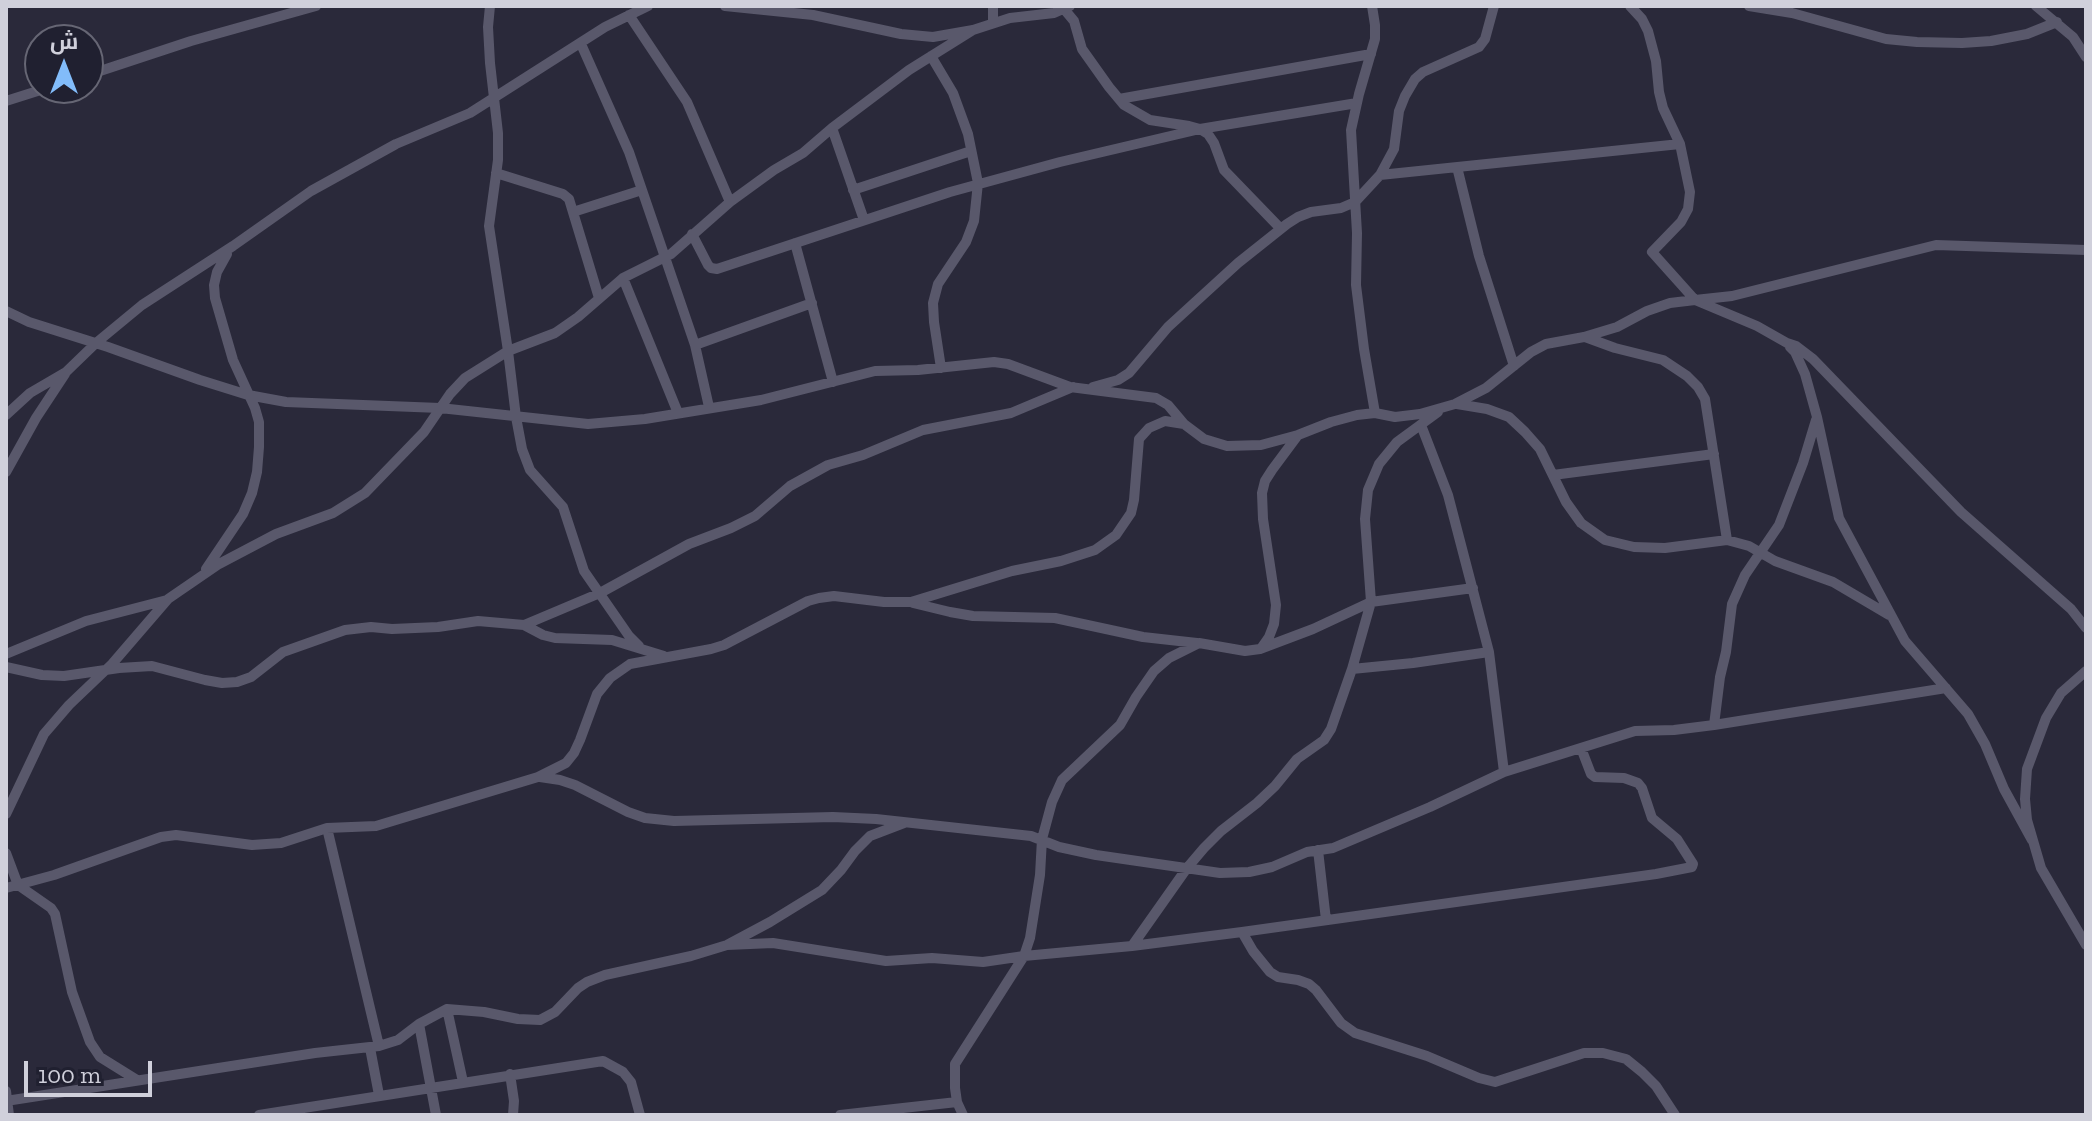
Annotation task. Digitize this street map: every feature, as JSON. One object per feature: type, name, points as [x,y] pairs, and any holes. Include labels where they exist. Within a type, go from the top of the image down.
[{"type":"street","points":[[104,70],[191,41],[316,6]]},
{"type":"street","points":[[490,6],[488,39],[498,133],[489,226],[522,449],[530,470],[563,507],[584,571],[629,636],[643,650]]},
{"type":"street","points":[[6,472],[66,372],[142,305],[311,191],[396,144],[470,113],[605,27],[648,6]]},
{"type":"street","points":[[725,6],[813,15],[917,35],[941,36],[1010,18],[1048,15],[1067,8],[1082,49],[1119,99],[1150,120],[1189,126],[1208,134],[1224,170],[1281,229]]},
{"type":"street","points":[[993,6],[993,23]]},
{"type":"street","points":[[1372,6],[1375,39],[1351,130],[1356,285],[1375,413]]},
{"type":"street","points":[[524,625],[600,593],[689,544],[755,516],[790,486],[828,465],[863,455],[923,430],[1011,413],[1070,387],[1103,385],[1129,373],[1168,327],[1238,263],[1281,229],[1311,212],[1341,208],[1355,202],[1380,175],[1394,149],[1399,111],[1415,79],[1423,72],[1479,47],[1485,39],[1494,6]]},
{"type":"street","points":[[1630,6],[1648,31],[1663,108],[1680,144],[1690,192],[1688,209],[1681,222],[1652,252],[1695,300],[1757,326],[1796,346],[1813,359],[1961,512],[2071,609],[2086,628]]},
{"type":"street","points":[[1749,6],[1792,13],[1886,39],[1917,42],[1991,41],[2027,34],[2057,22]]},
{"type":"street","points":[[2036,6],[2073,37],[2086,57]]},
{"type":"street","points":[[629,15],[687,102],[730,202]]},
{"type":"street","points":[[6,814],[44,734],[168,599],[219,564],[276,534],[333,513],[365,493],[424,432],[465,378],[508,351],[555,333],[623,278],[664,258],[730,202],[803,153],[832,128],[931,56],[973,30]]},
{"type":"street","points":[[581,44],[629,152],[695,345],[709,407]]},
{"type":"street","points":[[1119,99],[1371,54]]},
{"type":"street","points":[[931,56],[953,93],[968,134],[978,183],[974,221],[966,242],[938,284],[933,303],[941,368]]},
{"type":"street","points":[[692,234],[708,265],[717,269],[978,183],[1200,129],[1357,103]]},
{"type":"street","points":[[832,128],[864,220]]},
{"type":"street","points":[[1380,175],[1680,144]]},
{"type":"street","points":[[853,190],[971,151]]},
{"type":"street","points":[[1457,167],[1479,256],[1514,366]]},
{"type":"street","points":[[496,173],[563,194],[569,199],[599,298]]},
{"type":"street","points":[[573,212],[642,190]]},
{"type":"street","points":[[795,243],[833,382]]},
{"type":"street","points":[[6,311],[29,322],[248,395],[286,402],[440,408],[588,424],[761,400],[875,371],[994,362],[1008,364],[1070,387],[1156,398],[1168,405],[1184,424],[1204,439],[1227,446],[1261,445],[1331,422],[1375,413],[1395,417],[1442,409],[1486,388],[1531,352],[1546,344],[1617,327],[1670,303],[1732,296],[1936,245],[2086,250]]},
{"type":"street","points":[[202,576],[232,532],[252,493],[257,472],[259,422],[233,360],[215,298],[214,285],[220,263],[233,246]]},
{"type":"street","points":[[623,278],[678,413]]},
{"type":"street","points":[[695,345],[812,303]]},
{"type":"street","points":[[1584,337],[1663,360],[1698,387],[1705,399],[1727,540]]},
{"type":"street","points":[[1787,343],[1805,374],[1839,518],[1905,641],[1968,714],[2032,840]]},
{"type":"street","points":[[6,415],[30,393],[66,372]]},
{"type":"street","points":[[1455,404],[1487,409],[1509,417],[1540,449],[1566,502],[1581,523],[1605,540],[1634,547],[1665,548],[1727,540],[1749,546],[1775,561],[1833,582],[1894,619]]},
{"type":"street","points":[[1132,946],[1187,868],[1221,831],[1275,786],[1297,759],[1324,740],[1331,729],[1371,602],[1365,519],[1368,490],[1379,464],[1397,442],[1442,409]]},
{"type":"street","points":[[1714,725],[1732,604],[1745,575],[1779,525],[1817,417]]},
{"type":"street","points":[[911,602],[1012,571],[1082,555],[1106,543],[1116,535],[1131,513],[1139,439],[1149,428],[1165,421],[1184,424]]},
{"type":"street","points":[[1421,425],[1448,495],[1489,652],[1504,772]]},
{"type":"street","points":[[1260,649],[1274,624],[1276,605],[1262,493],[1265,481],[1298,435]]},
{"type":"street","points":[[1553,475],[1714,454]]},
{"type":"street","points":[[6,888],[54,875],[161,837],[176,835],[268,845],[281,843],[327,828],[376,826],[538,777],[566,763],[574,753],[592,702],[610,678],[630,664],[724,645],[819,598],[834,596],[911,602],[973,616],[1055,618],[1143,637],[1245,651],[1260,649],[1313,629],[1371,602],[1473,588]]},
{"type":"street","points":[[6,654],[86,621],[168,599]]},
{"type":"street","points":[[6,667],[64,676],[152,666],[205,680],[237,682],[251,677],[283,652],[345,630],[438,627],[478,621],[524,625],[555,638],[612,640],[669,658]]},
{"type":"street","points":[[963,1115],[957,1102],[955,1064],[1024,956],[1035,912],[1042,839],[1052,802],[1062,780],[1120,725],[1154,671],[1169,658],[1199,643]]},
{"type":"street","points":[[1352,669],[1489,652]]},
{"type":"street","points":[[2086,671],[2061,693],[2046,718],[2027,769],[2025,799],[2027,820],[2041,868],[2086,945]]},
{"type":"street","points":[[538,777],[575,785],[637,815],[674,821],[833,817],[907,822],[1018,834],[1096,855],[1220,873],[1249,872],[1272,867],[1307,852],[1333,848],[1504,772],[1635,731],[1714,725],[1946,688]]},
{"type":"street","points":[[727,945],[773,943],[886,961],[955,958],[983,962],[1242,932],[1692,867],[1677,839],[1652,818],[1638,783],[1624,778],[1595,777],[1581,748]]},
{"type":"street","points":[[9,1115],[6,1098],[374,1047],[398,1040],[447,1009],[540,1020],[555,1012],[587,982],[727,945],[770,922],[822,890],[870,836],[907,822]]},
{"type":"street","points":[[327,828],[374,1047],[379,1095]]},
{"type":"street","points":[[1318,850],[1326,920]]},
{"type":"street","points":[[6,853],[18,885],[55,914],[72,992],[90,1042],[100,1057],[137,1080]]},
{"type":"street","points":[[1242,932],[1270,972],[1278,977],[1309,984],[1341,1023],[1355,1033],[1495,1082],[1584,1053],[1603,1053],[1626,1059],[1642,1072],[1656,1086],[1675,1115]]},
{"type":"street","points":[[447,1009],[463,1082]]},
{"type":"street","points":[[419,1024],[436,1115]]},
{"type":"street","points":[[259,1115],[603,1061],[614,1065],[631,1082],[640,1115]]},
{"type":"street","points":[[510,1074],[513,1115]]},
{"type":"street","points":[[840,1115],[957,1102]]}]
